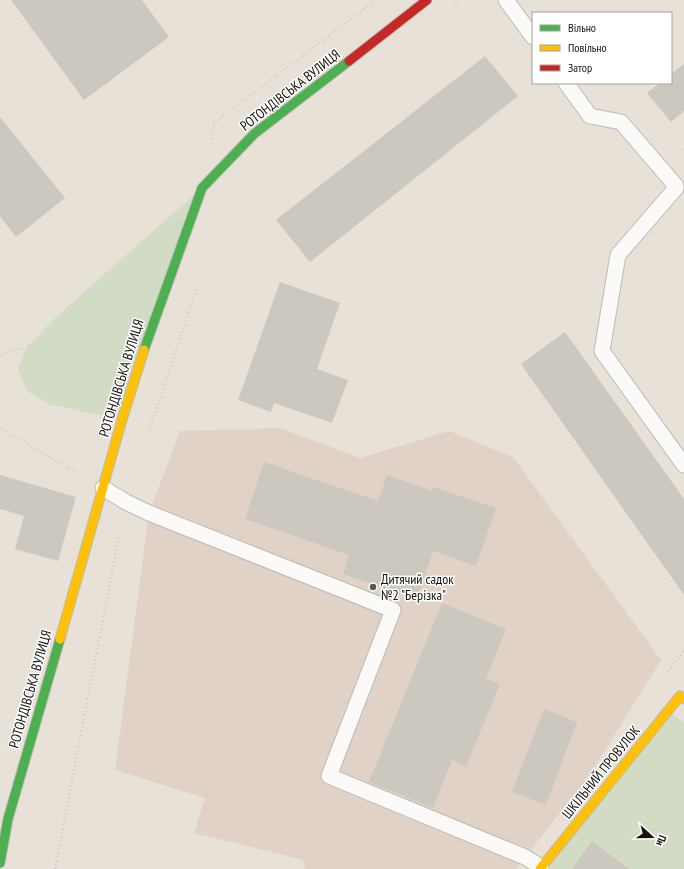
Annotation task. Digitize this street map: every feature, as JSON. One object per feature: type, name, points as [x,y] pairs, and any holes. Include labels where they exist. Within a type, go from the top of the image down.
[{"type":"street","name":"РОТОНДІВСЬКА ВУЛИЦЯ","points":[[0,863],[8,819],[103,488],[152,325],[202,188],[254,134],[427,0]]},
{"type":"street","name":"ШКІЛЬНИЙ ПРОВУЛОК","points":[[540,868],[680,696],[684,699]]},
{"type":"lane","points":[[506,0],[532,36]]},
{"type":"lane","points":[[567,84],[590,116],[621,122],[676,186],[676,188],[618,255],[602,351],[684,464]]},
{"type":"lane","points":[[103,488],[126,502],[149,513],[393,610],[329,776],[525,857],[540,868]]},
{"type":"path","points":[[0,356],[5,352],[26,348]]},
{"type":"path","points":[[0,428],[103,488]]},
{"type":"shaded area","name":"Дитячий садок №2 \"Берізка\"","points":[[280,428],[360,458],[449,431],[513,457],[661,660],[591,773],[516,869],[305,869],[303,860],[194,833],[205,798],[115,770],[149,513],[180,431]]},
{"type":"green space","points":[[202,188],[122,420],[48,404],[27,390],[18,370],[26,348],[56,317]]},
{"type":"green space","points":[[668,711],[684,723],[684,869],[540,869]]},
{"type":"building","points":[[11,0],[142,0],[169,37],[84,100]]},
{"type":"building","points":[[485,56],[518,96],[310,262],[276,220]]},
{"type":"building","points":[[684,64],[684,111],[671,122],[647,93],[659,84],[672,84],[672,73]]},
{"type":"building","points":[[0,117],[65,198],[16,237],[0,216]]},
{"type":"building","points":[[280,282],[340,303],[317,369],[348,380],[332,423],[274,403],[271,412],[238,400]]},
{"type":"building","points":[[565,332],[684,499],[684,595],[521,364]]},
{"type":"building","points":[[264,462],[378,501],[387,475],[432,491],[433,487],[496,508],[476,566],[433,551],[417,599],[343,574],[349,555],[245,519]]},
{"type":"building","points":[[0,475],[76,497],[58,561],[15,549],[24,516],[0,509]]},
{"type":"building","points":[[442,603],[506,629],[486,679],[500,684],[466,766],[452,760],[433,808],[369,782]]},
{"type":"building","points":[[544,709],[577,722],[546,805],[512,792]]},
{"type":"building","points":[[592,841],[629,869],[572,869]]},
{"type":"traffic: fast","points":[[144,350],[202,188],[254,134],[349,61]]},
{"type":"traffic: fast","points":[[0,863],[8,819],[60,639]]},
{"type":"traffic: slow","points":[[60,639],[122,420],[144,350]]},
{"type":"traffic: slow","points":[[540,869],[680,696],[684,699]]},
{"type":"traffic: jam","points":[[349,61],[427,0]]},
{"type":"place","name":"Дитячий садок №2 \"Берізка\"","points":[[373,587]]}]
